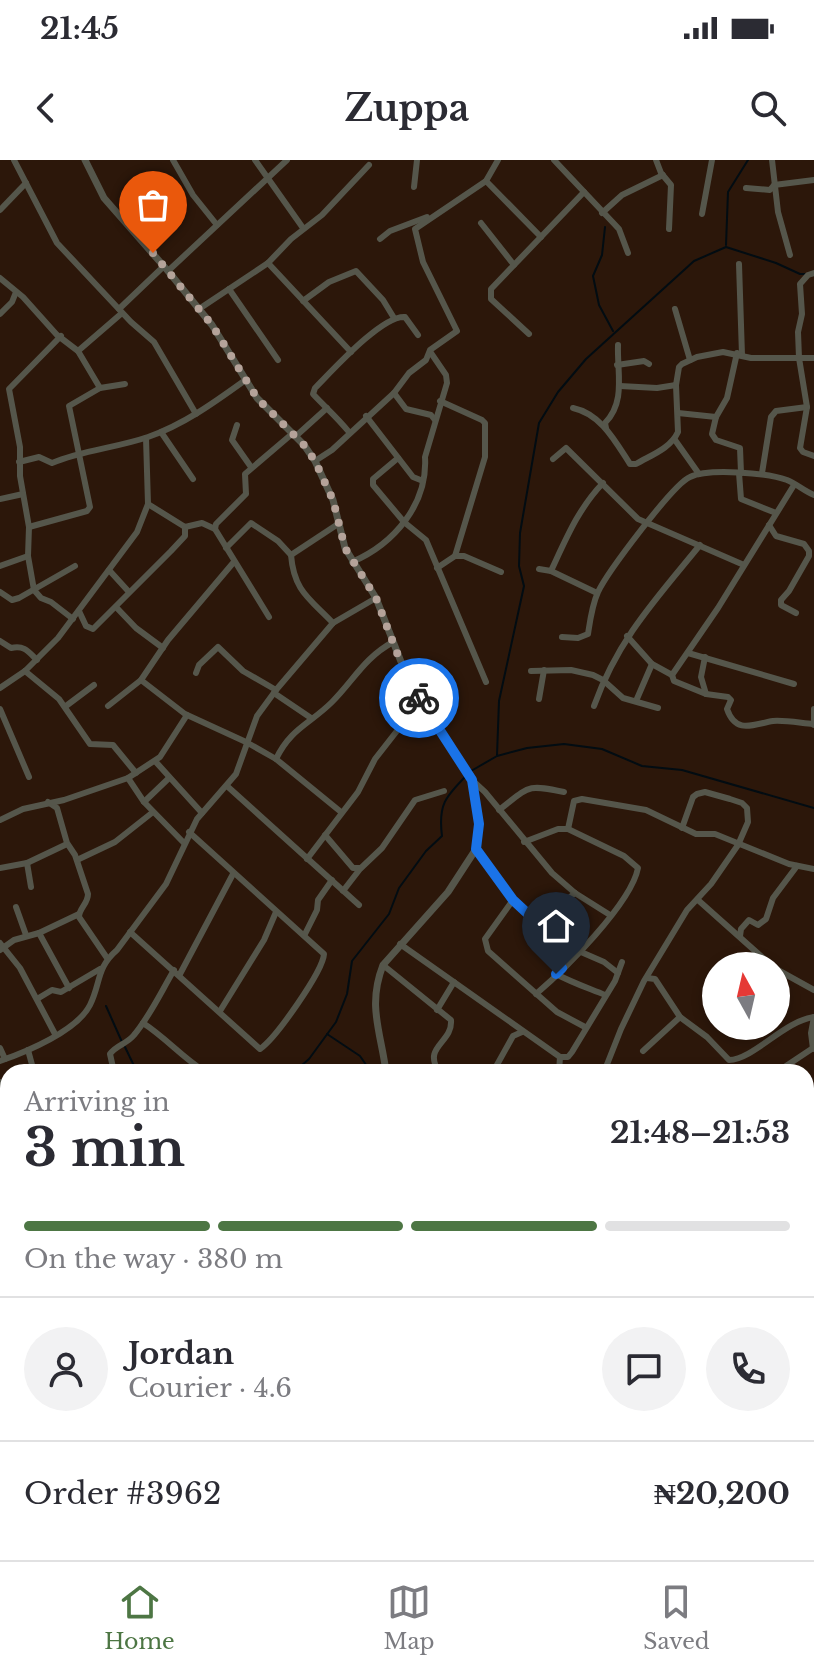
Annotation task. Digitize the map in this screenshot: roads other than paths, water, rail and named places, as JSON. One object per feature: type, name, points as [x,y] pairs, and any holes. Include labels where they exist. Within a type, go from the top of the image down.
[{"type":"street","points":[[85,160],[104,198],[212,325],[257,398],[295,435],[315,461],[333,500],[345,548],[376,598],[407,677],[466,772],[552,873],[575,893],[610,915]]},
{"type":"street","points":[[173,160],[193,195],[217,225]]},
{"type":"street","points":[[255,160],[303,228]]},
{"type":"street","points":[[78,351],[287,160]]},
{"type":"street","points":[[414,187],[417,160]]},
{"type":"street","points":[[315,461],[332,450],[394,393],[409,373],[431,353],[430,350],[457,331],[423,262],[415,229],[486,181],[498,160]]},
{"type":"street","points":[[554,160],[563,162],[584,192],[619,229],[628,253]]},
{"type":"street","points":[[656,160],[671,185],[669,229]]},
{"type":"street","points":[[702,214],[712,160]]},
{"type":"street","points":[[772,160],[774,185],[790,255]]},
{"type":"street","points":[[18,162],[57,243],[154,342],[196,414]]},
{"type":"street","points":[[199,309],[268,263],[303,228],[322,215],[369,165]]},
{"type":"street","points":[[602,213],[622,195],[663,175]]},
{"type":"street","points":[[746,188],[763,192],[774,185],[814,180]]},
{"type":"street","points":[[486,181],[541,237]]},
{"type":"street","points":[[0,210],[26,183]]},
{"type":"street","points":[[529,334],[489,295],[491,289],[584,192]]},
{"type":"street","points":[[380,239],[409,222],[431,217]]},
{"type":"street","points":[[481,223],[514,265]]},
{"type":"street","points":[[268,263],[351,352]]},
{"type":"street","points":[[739,264],[740,354],[727,398],[716,417],[713,437],[740,448],[741,499],[776,513]]},
{"type":"street","points":[[303,301],[329,282],[356,271],[383,300],[394,318]]},
{"type":"street","points":[[814,273],[800,284],[802,314],[798,332],[807,407],[800,448],[814,456]]},
{"type":"street","points":[[0,278],[78,351],[100,388]]},
{"type":"street","points":[[229,289],[278,360]]},
{"type":"street","points":[[0,314],[12,302],[16,292]]},
{"type":"street","points":[[675,309],[690,360]]},
{"type":"street","points":[[349,432],[332,409],[327,408],[313,391],[351,352],[394,318],[405,317],[418,335]]},
{"type":"street","points":[[61,336],[9,389],[20,447],[19,462],[29,527],[28,556],[34,590],[73,619]]},
{"type":"street","points":[[606,429],[605,423],[617,409],[620,386],[618,345]]},
{"type":"street","points":[[573,408],[591,414],[633,465],[675,440],[678,432],[676,385],[679,367],[690,360],[723,352],[751,358],[814,358]]},
{"type":"street","points":[[352,562],[378,549],[404,522],[418,501],[425,457],[447,379],[431,353]]},
{"type":"street","points":[[617,365],[644,361],[649,364]]},
{"type":"street","points":[[19,462],[39,457],[52,463],[146,438],[196,414],[244,381]]},
{"type":"street","points":[[29,527],[87,511],[90,507],[69,406],[100,388],[125,384]]},
{"type":"street","points":[[620,386],[657,388],[676,385]]},
{"type":"street","points":[[394,393],[406,409],[431,415],[435,420]]},
{"type":"street","points":[[437,568],[455,556],[485,457],[485,423],[440,401]]},
{"type":"street","points":[[762,473],[771,417],[776,411],[807,407]]},
{"type":"street","points":[[215,529],[216,524],[246,494],[244,478],[251,467],[327,408]]},
{"type":"street","points":[[678,413],[716,417]]},
{"type":"street","points":[[366,416],[413,477],[423,481]]},
{"type":"street","points":[[237,425],[232,440],[251,467]]},
{"type":"street","points":[[161,432],[193,479]]},
{"type":"street","points":[[0,688],[37,660],[73,619],[137,532],[148,504],[146,438]]},
{"type":"street","points":[[675,440],[699,474]]},
{"type":"street","points":[[553,459],[566,448],[629,512],[646,525],[744,565]]},
{"type":"street","points":[[398,458],[373,482],[404,522],[426,540],[486,682]]},
{"type":"street","points":[[562,637],[578,638],[588,634],[597,593],[646,525],[677,486],[689,477],[699,474],[762,473],[814,495]]},
{"type":"street","points":[[551,571],[581,510],[603,483]]},
{"type":"street","points":[[672,675],[794,485]]},
{"type":"street","points":[[0,499],[23,494]]},
{"type":"street","points":[[148,504],[185,527],[202,523],[215,529],[233,563],[269,617]]},
{"type":"street","points":[[226,548],[251,523],[278,541],[291,555],[292,573],[298,588],[333,623]]},
{"type":"street","points":[[291,555],[338,524]]},
{"type":"street","points":[[769,525],[776,536],[804,544],[809,551],[789,591],[781,600],[781,605],[796,613]]},
{"type":"street","points":[[79,611],[86,626],[93,629],[185,536],[185,527]]},
{"type":"street","points":[[594,706],[603,680],[627,636],[700,545]]},
{"type":"street","points":[[0,566],[28,556]]},
{"type":"street","points":[[455,556],[476,560],[501,572]]},
{"type":"street","points":[[108,706],[141,680],[163,648],[233,563]]},
{"type":"street","points":[[0,592],[12,600],[75,566]]},
{"type":"street","points":[[539,569],[551,571],[597,593]]},
{"type":"street","points":[[109,570],[129,592]]},
{"type":"street","points":[[0,1048],[3,1060],[28,1050],[67,1029],[89,1007],[100,969],[166,884],[189,832],[202,813],[236,774],[257,716],[333,623],[376,598]]},
{"type":"street","points":[[116,607],[136,628],[163,648]]},
{"type":"street","points":[[627,636],[652,664],[672,675],[674,681],[731,700],[727,709],[729,715],[741,725],[751,727],[773,721],[814,725],[814,709]]},
{"type":"street","points":[[0,641],[11,648],[26,648],[37,660]]},
{"type":"street","points":[[276,759],[288,739],[329,705],[375,652],[393,642]]},
{"type":"street","points":[[196,673],[199,665],[218,647],[243,671],[311,718]]},
{"type":"street","points":[[688,653],[794,684]]},
{"type":"street","points":[[705,657],[701,671],[706,694]]},
{"type":"street","points":[[636,701],[652,664]]},
{"type":"street","points":[[539,699],[544,670]]},
{"type":"street","points":[[531,671],[571,670],[603,680],[623,698],[658,708]]},
{"type":"street","points":[[25,671],[36,677],[66,706],[90,744],[113,745],[136,773]]},
{"type":"street","points":[[141,680],[187,715],[276,759],[341,812]]},
{"type":"street","points":[[66,706],[94,685]]},
{"type":"street","points":[[307,859],[358,792],[375,759],[423,704]]},
{"type":"street","points":[[0,709],[29,777]]},
{"type":"street","points":[[0,820],[23,809],[61,801],[128,778],[155,761],[175,737],[187,715]]},
{"type":"street","points":[[0,731],[8,726]]},
{"type":"street","points":[[155,761],[202,813]]},
{"type":"street","points":[[128,778],[144,802],[184,843]]},
{"type":"street","points":[[144,802],[169,778]]},
{"type":"street","points":[[385,1064],[374,1004],[378,978],[383,965],[448,892],[476,849],[479,824],[472,780]]},
{"type":"street","points":[[227,786],[359,905]]},
{"type":"street","points":[[499,810],[523,791],[534,787],[543,786],[564,792]]},
{"type":"street","points":[[343,891],[382,848],[415,800],[444,791]]},
{"type":"street","points":[[607,1064],[647,978],[687,910],[698,900],[738,845],[748,822],[747,808],[742,803],[705,792],[697,794],[693,797],[682,828]]},
{"type":"street","points":[[568,829],[574,801],[578,799],[646,810],[696,834],[715,834],[797,866],[814,869]]},
{"type":"street","points":[[57,808],[61,801]]},
{"type":"street","points":[[48,802],[57,808],[88,900],[79,914],[1,947],[20,968],[55,1034]]},
{"type":"street","points":[[77,860],[115,842],[153,812]]},
{"type":"street","points":[[524,842],[558,829],[568,829],[637,865],[635,882],[610,915],[581,952],[536,994]]},
{"type":"street","points":[[130,932],[260,1049],[285,1022],[324,959],[324,954],[305,934],[276,912],[189,832]]},
{"type":"street","points":[[325,835],[353,868],[361,868]]},
{"type":"street","points":[[0,868],[27,863],[67,844]]},
{"type":"street","points":[[476,849],[513,900],[554,938],[559,971],[577,986],[605,995]]},
{"type":"street","points":[[27,863],[31,887]]},
{"type":"street","points":[[740,936],[741,929],[749,920],[758,925],[766,919],[773,898],[797,866]]},
{"type":"street","points":[[111,1064],[110,1054],[114,1048],[131,1040],[143,1023],[177,972],[233,874]]},
{"type":"street","points":[[305,934],[317,910],[318,900],[332,880]]},
{"type":"street","points":[[537,924],[575,893]]},
{"type":"street","points":[[513,900],[485,939],[488,951],[557,1012],[585,1027]]},
{"type":"street","points":[[698,900],[757,952]]},
{"type":"street","points":[[16,907],[26,935]]},
{"type":"street","points":[[220,1011],[264,940],[276,912]]},
{"type":"street","points":[[79,914],[107,958]]},
{"type":"street","points":[[39,933],[69,988]]},
{"type":"street","points":[[400,944],[560,1057],[568,1057],[572,1052],[622,962]]},
{"type":"street","points":[[581,952],[604,962],[618,973]]},
{"type":"street","points":[[383,965],[451,1020],[452,1025],[433,1055],[435,1064]]},
{"type":"street","points":[[37,999],[52,990],[61,992],[100,969]]},
{"type":"street","points":[[790,977],[814,990]]},
{"type":"street","points":[[647,978],[655,979],[680,1017],[733,1061],[798,1022],[814,1017],[811,1033],[814,1050],[790,1064]]},
{"type":"street","points":[[437,1010],[454,982]]},
{"type":"street","points":[[643,1051],[680,1017]]},
{"type":"street","points":[[143,1023],[163,1036],[179,1055],[193,1064]]},
{"type":"street","points":[[497,1064],[513,1036],[522,1032]]},
{"type":"street","points":[[28,1050],[32,1064]]},
{"type":"street","points":[[560,1057],[560,1064]]},
{"type":"waterway","points":[[726,245],[728,192],[748,160]]},
{"type":"waterway","points":[[605,227],[602,255],[593,276],[599,305],[613,331]]},
{"type":"waterway","points":[[497,755],[499,701],[524,586],[519,566],[520,533],[539,423],[558,392],[586,359],[694,261],[726,247],[805,274]]},
{"type":"waterway","points":[[471,771],[497,756],[527,748],[564,744],[602,749],[642,766],[682,770],[814,808]]},
{"type":"waterway","points":[[303,1064],[336,1022],[347,994],[352,961],[389,914],[399,888],[426,851],[442,836],[442,809],[453,789],[467,775]]},
{"type":"waterway","points":[[106,1006],[122,1042]]},
{"type":"waterway","points":[[327,1034],[360,1056],[366,1064]]},
{"type":"waterway","points":[[125,1047],[133,1064]]}]
